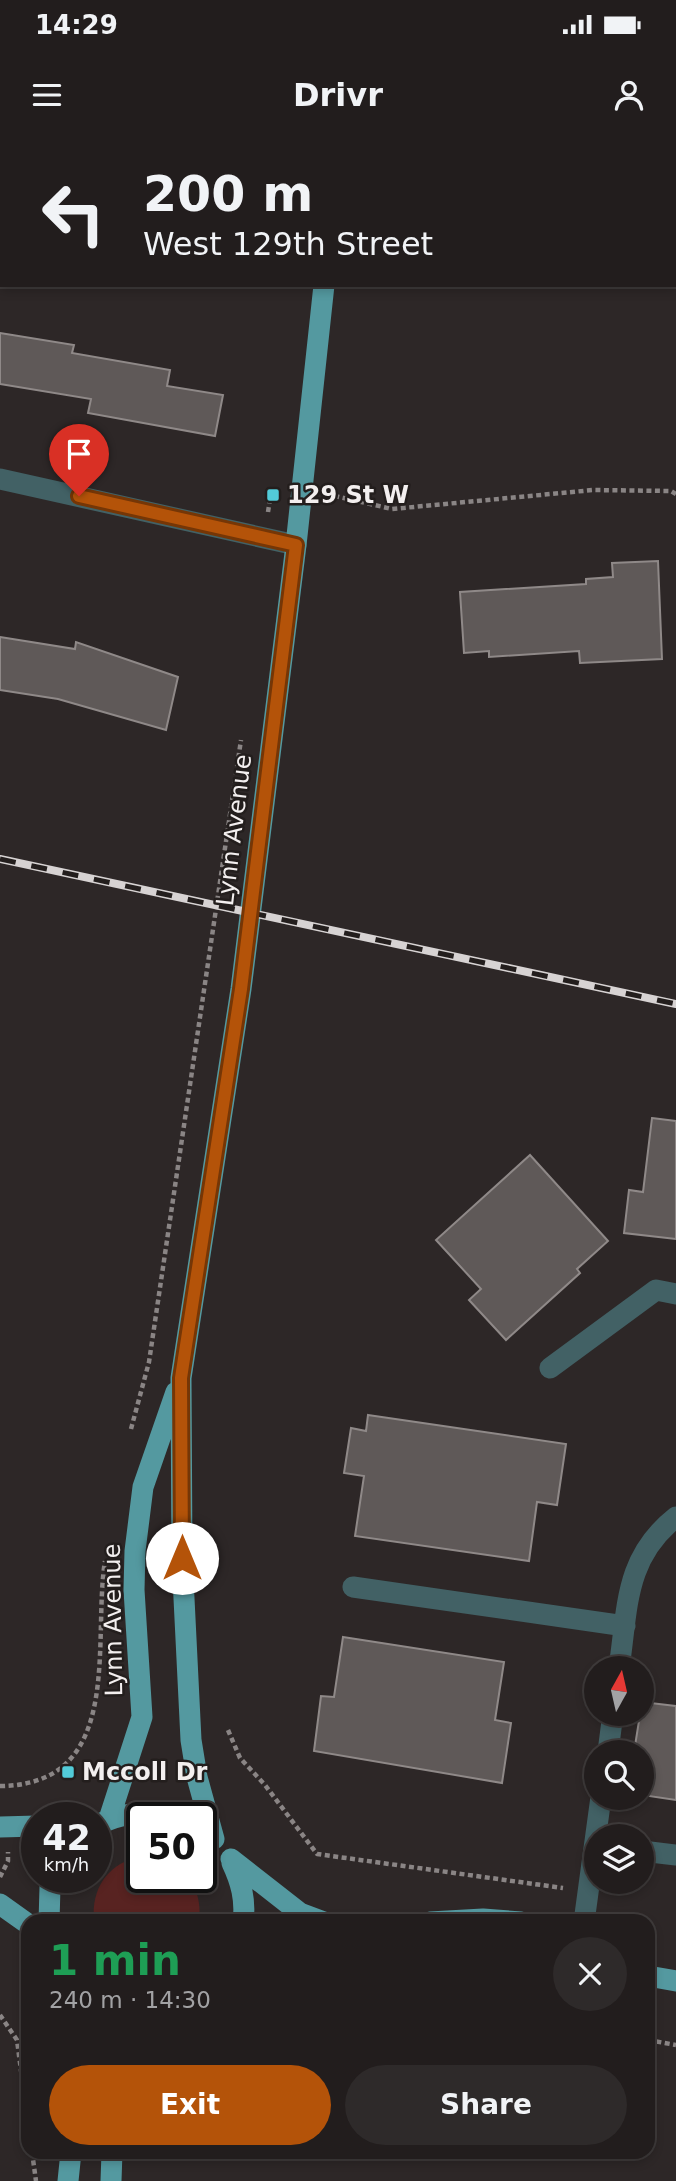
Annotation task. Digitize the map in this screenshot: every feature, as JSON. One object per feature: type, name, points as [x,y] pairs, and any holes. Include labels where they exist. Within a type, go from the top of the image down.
[{"type":"main road","name":"Lynn Avenue","points":[[202,1802],[191,1740],[182,1558],[181,1378],[241,989],[296,545],[324,287]]},
{"type":"main road","name":"Lynn Avenue","points":[[108,1802],[142,1717],[134,1590],[135,1551],[143,1488],[181,1378]]},
{"type":"main road","points":[[0,1827],[21,1826]]},
{"type":"main road","points":[[217,1844],[231,1859],[303,1914]]},
{"type":"main road","points":[[231,1859],[241,1883],[244,1914]]},
{"type":"main road","points":[[49,1914],[50,1893]]},
{"type":"main road","points":[[0,1904],[21,1919]]},
{"type":"main road","points":[[655,1977],[676,1981]]},
{"type":"main road","points":[[68,2181],[70,2159]]},
{"type":"main road","points":[[111,2181],[112,2159]]},
{"type":"street","points":[[0,479],[296,545]]},
{"type":"street","points":[[550,1368],[656,1290],[676,1294]]},
{"type":"street","points":[[621,1656],[632,1580],[643,1551],[660,1530],[676,1517]]},
{"type":"street","points":[[353,1587],[625,1626]]},
{"type":"street","points":[[654,1852],[676,1855]]},
{"type":"street","points":[[585,1914],[588,1894]]},
{"type":"path","points":[[263,538],[273,484]]},
{"type":"path","points":[[302,487],[391,509],[593,490],[671,491],[676,494]]},
{"type":"path","points":[[129,1437],[149,1362],[242,734]]},
{"type":"path","points":[[0,1786],[51,1775],[75,1753],[91,1727],[99,1677],[102,1580],[106,1554]]},
{"type":"path","points":[[228,1730],[240,1758],[265,1784],[317,1854],[584,1890]]},
{"type":"path","points":[[0,1878],[8,1861],[9,1847]]},
{"type":"path","points":[[0,2015],[17,2040],[21,2071]]},
{"type":"path","points":[[655,2041],[676,2045]]},
{"type":"path","points":[[33,2159],[36,2181]]},
{"type":"shaded area","points":[[126,1861],[126,1893],[196,1893],[200,1914],[94,1914],[97,1893],[112,1893],[112,1870]]},
{"type":"building","points":[[0,333],[74,345],[72,353],[170,370],[167,386],[223,395],[215,436],[88,413],[91,399],[0,384]]},
{"type":"building","points":[[658,561],[662,659],[580,663],[579,651],[489,657],[489,651],[464,653],[460,592],[586,584],[586,579],[613,577],[612,563]]},
{"type":"building","points":[[0,637],[75,649],[76,642],[178,677],[166,730],[58,699],[0,690]]},
{"type":"building","points":[[652,1118],[676,1121],[676,1239],[624,1233],[629,1190],[643,1192]]},
{"type":"building","points":[[530,1155],[608,1241],[577,1269],[580,1273],[506,1340],[469,1300],[481,1289],[436,1240]]},
{"type":"building","points":[[368,1415],[566,1444],[557,1505],[537,1502],[529,1561],[355,1536],[364,1476],[344,1473],[351,1428],[366,1431]]},
{"type":"building","points":[[343,1637],[504,1662],[495,1720],[511,1723],[502,1783],[314,1751],[321,1696],[334,1697]]},
{"type":"building","points":[[654,1703],[676,1706],[676,1800],[654,1797],[654,1740],[636,1740],[638,1726],[654,1726]]},
{"type":"railway","points":[[0,859],[676,1004]]},
{"type":"place","name":"129 St W","points":[[273,495]]},
{"type":"place","name":"Mccoll Dr","points":[[68,1772]]},
{"type":"route","points":[[79,496],[296,545],[241,989],[181,1378],[182,1558]]}]
